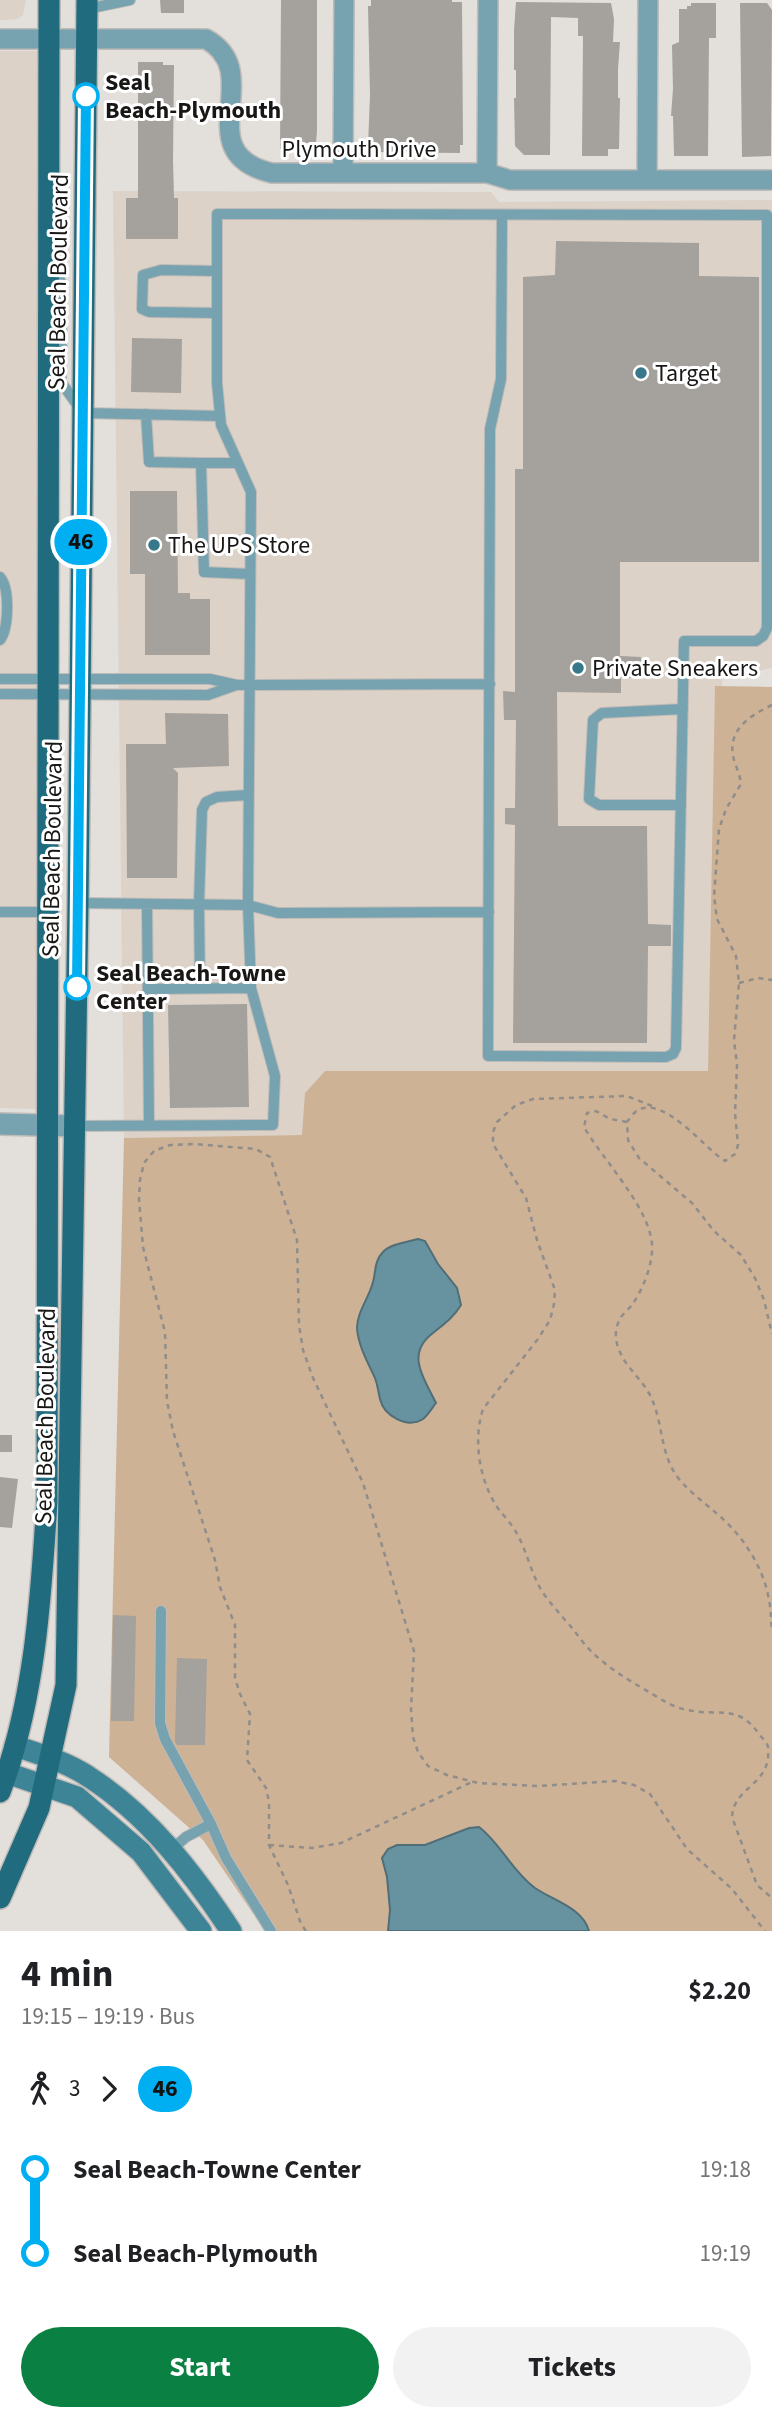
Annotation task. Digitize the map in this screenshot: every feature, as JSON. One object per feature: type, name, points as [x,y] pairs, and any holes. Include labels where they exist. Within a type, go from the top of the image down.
[{"type":"main road","name":"Seal Beach Boulevard","points":[[4,1782],[15,1746],[30,1672],[41,1595],[47,1501],[50,912],[49,0]]},
{"type":"main road","name":"Seal Beach Boulevard","points":[[0,1898],[39,1808],[66,1685],[78,903],[87,5]]},
{"type":"main road","points":[[15,1746],[89,1776],[141,1819],[210,1899],[231,1931]]},
{"type":"main road","points":[[4,1782],[45,1785],[77,1797],[141,1852],[201,1931]]},
{"type":"street","points":[[343,173],[344,0]]},
{"type":"street","points":[[487,173],[488,0]]},
{"type":"street","points":[[648,0],[648,180]]},
{"type":"street","name":"Plymouth Drive","points":[[0,39],[206,39],[218,45],[228,58],[231,70],[232,147],[240,159],[258,170],[272,173],[487,173],[510,180],[772,180]]},
{"type":"street","points":[[0,1124],[75,1126]]},
{"type":"lane","points":[[87,5],[130,0]]},
{"type":"lane","points":[[75,1126],[273,1125],[275,1076],[251,988],[248,905],[248,795],[242,685],[251,492],[221,425],[217,383],[217,214],[767,215],[767,628],[763,636],[756,641],[684,641],[677,1041],[673,1054],[666,1057],[488,1056],[491,429],[501,379],[502,215]]},
{"type":"lane","points":[[50,254],[62,285],[61,382],[83,413],[220,416]]},
{"type":"lane","points":[[217,271],[161,271],[143,275],[142,309],[149,312],[217,313]]},
{"type":"lane","points":[[146,414],[149,462],[238,463]]},
{"type":"lane","points":[[201,463],[204,572],[249,574]]},
{"type":"lane","points":[[0,577],[6,585],[6,630],[0,640]]},
{"type":"lane","points":[[0,679],[50,686],[210,679],[242,685],[490,684]]},
{"type":"lane","points":[[80,686],[208,695],[242,685]]},
{"type":"lane","points":[[0,694],[50,686]]},
{"type":"lane","points":[[681,805],[599,805],[589,799],[593,720],[602,713],[683,709]]},
{"type":"lane","points":[[200,988],[198,904],[202,810],[206,802],[217,797],[248,795]]},
{"type":"lane","points":[[78,903],[248,905],[278,913],[489,912]]},
{"type":"lane","points":[[147,904],[149,1126]]},
{"type":"lane","points":[[0,912],[50,912]]},
{"type":"lane","points":[[148,989],[251,988]]},
{"type":"lane","points":[[160,1611],[160,1723],[165,1739],[211,1824],[226,1858],[271,1931]]},
{"type":"lane","points":[[170,1850],[211,1824]]},
{"type":"path","points":[[772,705],[752,715],[740,725],[734,736],[732,751],[741,784],[726,809],[719,829],[715,908],[717,919],[736,956],[739,983],[735,1021],[738,1145],[735,1154],[725,1161],[667,1113],[627,1096],[533,1099],[516,1105],[497,1122],[493,1132],[493,1144],[526,1198],[537,1240],[555,1290],[550,1320],[484,1409],[479,1423],[478,1452],[496,1504],[527,1553],[539,1586],[589,1649],[671,1706],[689,1711],[732,1712],[742,1716],[752,1723],[768,1746],[770,1764],[765,1776],[738,1798],[732,1817],[757,1885],[772,1898]]},
{"type":"path","points":[[739,983],[758,978],[772,979]]},
{"type":"path","points":[[652,1106],[637,1110],[626,1122],[628,1140],[639,1158],[692,1203],[714,1231],[741,1255],[760,1289],[772,1334]]},
{"type":"path","points":[[626,1122],[610,1119],[596,1111],[587,1113],[584,1127],[596,1148],[634,1199],[648,1229],[652,1246],[643,1287],[619,1320],[615,1335],[618,1348],[625,1363],[650,1395],[668,1463],[680,1480],[728,1523],[744,1543],[761,1573],[768,1595],[772,1632]]},
{"type":"path","points":[[306,1931],[269,1845],[269,1802],[266,1788],[247,1760],[250,1714],[235,1678],[235,1625],[220,1587],[215,1560],[173,1431],[167,1401],[165,1332],[143,1247],[139,1199],[144,1163],[154,1151],[170,1144],[256,1149],[270,1157],[297,1240],[299,1325],[303,1350],[313,1378],[363,1483],[414,1651],[411,1709],[413,1737],[418,1752],[428,1766],[472,1782],[539,1786],[615,1781],[635,1786],[650,1794],[687,1849],[732,1889],[765,1931]]},
{"type":"path","points":[[269,1845],[312,1848],[341,1843],[472,1782]]},
{"type":"shaded area","points":[[0,0],[26,0],[23,15],[17,19],[0,20]]},
{"type":"shaded area","points":[[0,51],[38,51],[39,1109],[0,1108]]},
{"type":"shaded area","points":[[113,191],[491,192],[499,202],[772,200],[772,668],[722,678],[708,1071],[325,1071],[305,1093],[303,1135],[124,1138]]},
{"type":"shaded area","points":[[715,686],[772,687],[772,1931],[265,1931],[203,1840],[109,1757],[124,1138],[302,1135],[305,1093],[325,1071],[708,1071]]},
{"type":"water","points":[[418,1239],[425,1241],[438,1264],[457,1288],[461,1305],[420,1349],[419,1366],[436,1403],[423,1419],[403,1422],[386,1411],[382,1405],[357,1328],[380,1255],[390,1247]]},
{"type":"water","points":[[479,1827],[527,1881],[581,1916],[589,1931],[388,1931],[390,1910],[382,1858],[388,1849],[397,1845],[425,1845],[469,1828]]},
{"type":"building","points":[[160,0],[184,0],[184,13],[161,13]]},
{"type":"building","points":[[281,0],[317,0],[317,131],[316,143],[306,143],[306,149],[280,149]]},
{"type":"building","points":[[371,0],[462,2],[463,145],[460,145],[460,153],[371,152],[371,146],[368,146],[368,6],[371,6]]},
{"type":"building","points":[[516,2],[611,3],[614,19],[613,42],[620,42],[619,149],[608,149],[608,156],[582,156],[583,36],[578,36],[578,18],[551,17],[550,155],[524,155],[515,146]]},
{"type":"building","points":[[691,3],[716,3],[716,38],[709,38],[708,156],[674,156],[671,116],[672,45],[679,42],[679,9],[687,9]]},
{"type":"building","points":[[740,3],[767,3],[772,10],[771,156],[742,157]]},
{"type":"building","points":[[138,62],[174,65],[173,160],[174,198],[178,198],[178,239],[126,239],[126,198],[138,198]]},
{"type":"building","points":[[556,241],[699,243],[699,276],[759,277],[759,562],[620,562],[620,656],[641,657],[641,678],[621,678],[621,693],[557,692],[558,826],[647,826],[648,924],[671,925],[671,946],[648,946],[647,1043],[513,1043],[515,825],[505,824],[505,808],[515,808],[516,720],[504,720],[503,691],[515,692],[515,469],[523,469],[523,277],[555,275]]},
{"type":"building","points":[[132,338],[182,339],[181,393],[131,392]]},
{"type":"building","points":[[130,491],[177,491],[178,593],[190,593],[190,599],[210,599],[210,655],[145,655],[145,574],[130,574]]},
{"type":"building","points":[[165,713],[228,714],[229,766],[173,768],[178,773],[177,878],[127,878],[126,744],[166,744]]},
{"type":"building","points":[[247,1004],[249,1107],[170,1108],[168,1005]]},
{"type":"building","points":[[0,1435],[12,1435],[12,1452],[0,1452]]},
{"type":"building","points":[[0,1477],[18,1479],[12,1528],[0,1527]]},
{"type":"building","points":[[113,1615],[136,1616],[134,1721],[111,1721]]},
{"type":"building","points":[[177,1658],[207,1659],[205,1745],[177,1745],[175,1742]]},
{"type":"bus line","name":"46","points":[[77,987],[86,96]]},
{"type":"place","name":"Seal Beach-Plymouth","points":[[86,96]]},
{"type":"place","name":"Target","points":[[641,373]]},
{"type":"place","name":"The UPS Store","points":[[154,545]]},
{"type":"place","name":"Private Sneakers","points":[[578,668]]},
{"type":"place","name":"Seal Beach-Towne Center","points":[[77,987]]}]
